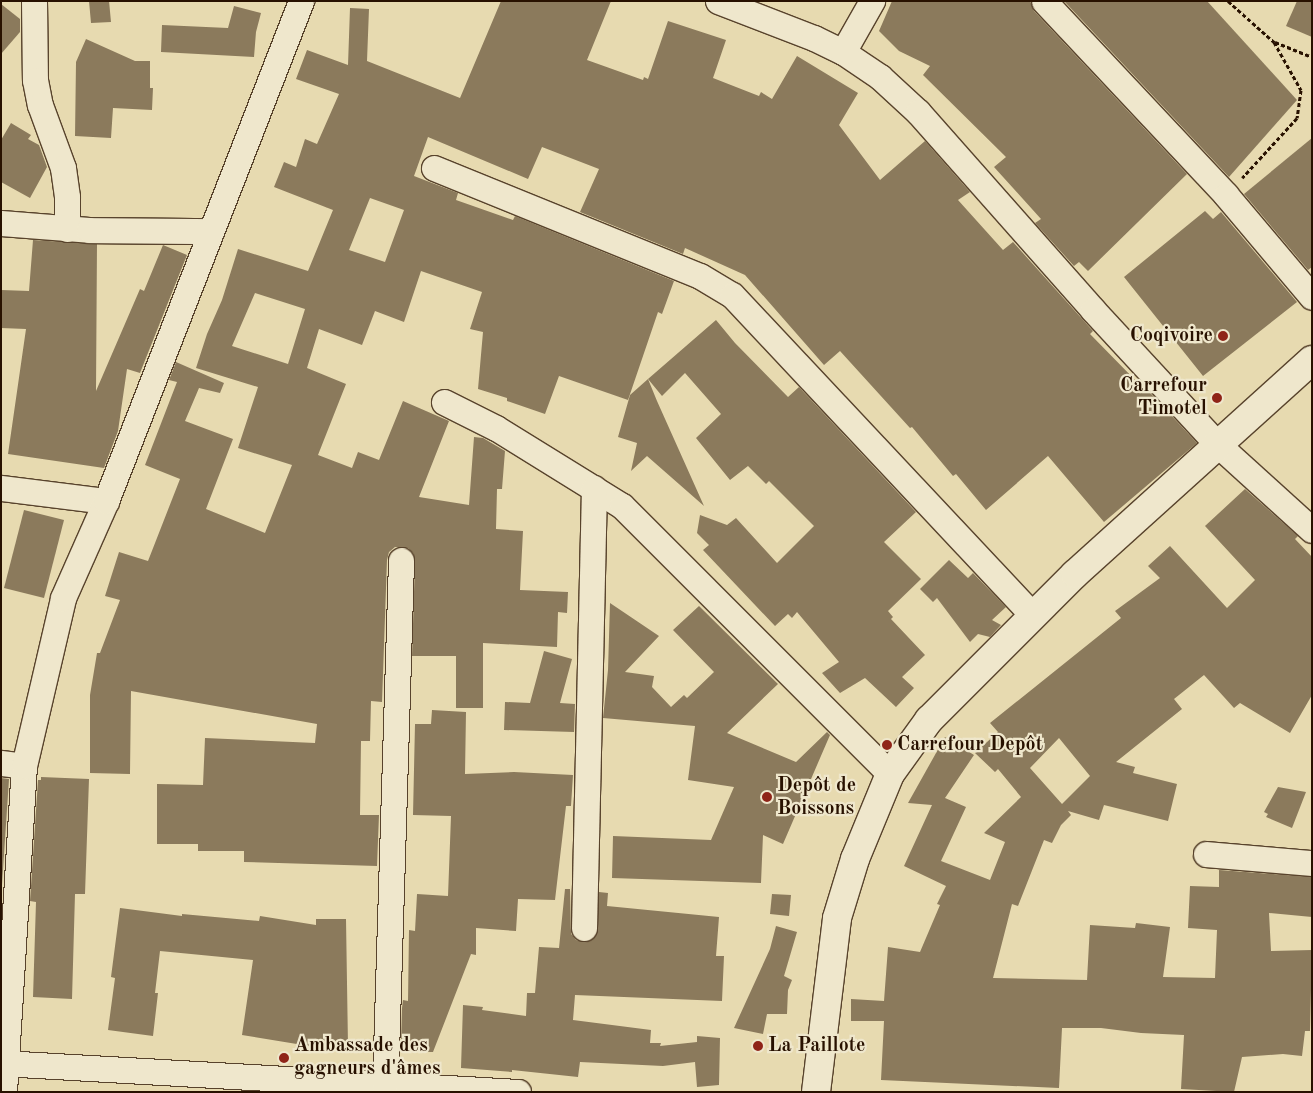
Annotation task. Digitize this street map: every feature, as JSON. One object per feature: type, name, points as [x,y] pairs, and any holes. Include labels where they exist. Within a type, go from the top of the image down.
[{"type":"street","points":[[34,1],[35,80],[40,105],[63,168],[67,197],[67,229]]},
{"type":"street","points":[[4,1092],[12,764],[63,598],[106,500],[301,1]]},
{"type":"street","points":[[718,1],[814,38],[843,52],[880,78],[918,112],[1093,310],[1216,444],[1312,530]]},
{"type":"street","points":[[843,52],[872,1]]},
{"type":"street","points":[[1044,1],[1226,195],[1312,297]]},
{"type":"street","points":[[434,168],[700,276],[732,295],[1033,616]]},
{"type":"street","points":[[1,223],[67,229],[212,231]]},
{"type":"street","points":[[816,1092],[837,918],[855,859],[890,774],[929,720],[1075,574],[1216,444],[1312,360]]},
{"type":"street","points":[[444,402],[496,428],[622,506],[890,774]]},
{"type":"street","points":[[1,488],[106,500]]},
{"type":"street","points":[[584,928],[594,488]]},
{"type":"street","points":[[385,1085],[401,560]]},
{"type":"street","points":[[1206,854],[1312,863]]},
{"type":"street","points":[[4,1063],[518,1092]]},
{"type":"path","points":[[1226,195],[1297,118],[1302,90],[1274,42],[1228,1]]},
{"type":"path","points":[[1274,42],[1312,57]]},
{"type":"building","points":[[89,1],[109,1],[111,22],[91,23]]},
{"type":"building","points":[[501,1],[611,1],[587,60],[643,80],[644,77],[648,79],[668,21],[726,40],[713,78],[759,96],[761,92],[772,99],[797,56],[858,93],[839,125],[880,180],[925,141],[970,192],[958,200],[1003,250],[1013,242],[1093,331],[1090,334],[1139,384],[1140,382],[1197,443],[1104,522],[1048,456],[986,510],[956,474],[953,476],[912,427],[910,428],[840,351],[824,365],[745,275],[685,248],[683,254],[580,212],[599,169],[542,147],[528,179],[428,137],[414,176],[458,193],[456,200],[513,220],[515,216],[674,281],[662,314],[658,312],[628,400],[559,376],[545,414],[507,401],[507,398],[478,389],[483,332],[470,329],[482,292],[421,271],[404,322],[375,311],[362,345],[319,329],[307,368],[346,384],[318,455],[352,468],[358,452],[379,460],[403,401],[449,421],[419,497],[469,505],[474,437],[483,438],[505,451],[502,489],[497,489],[496,529],[523,531],[520,590],[568,592],[567,613],[558,612],[557,647],[483,643],[483,708],[456,708],[456,656],[412,656],[415,560],[413,553],[408,548],[395,547],[389,552],[387,560],[382,702],[371,701],[370,741],[361,741],[360,815],[379,815],[377,866],[244,862],[244,851],[198,851],[198,844],[157,844],[157,784],[203,785],[205,738],[315,743],[317,724],[131,691],[130,774],[90,773],[90,695],[97,653],[100,653],[120,600],[105,596],[119,552],[148,561],[180,479],[145,465],[177,382],[169,380],[176,362],[224,383],[220,393],[199,388],[185,421],[233,439],[206,509],[265,533],[292,465],[238,448],[258,387],[196,368],[207,334],[222,300],[238,249],[308,271],[333,210],[274,187],[284,162],[296,167],[305,139],[317,144],[339,94],[296,79],[307,50],[348,65],[350,8],[369,9],[367,61],[460,98]],"holes":[[[370,198],[404,210],[385,262],[349,250]],[[255,293],[305,309],[288,364],[232,346]]]},
{"type":"building","points":[[892,1],[1030,1],[1034,11],[1187,174],[1088,271],[1079,262],[1074,266],[1035,223],[1041,219],[994,167],[1006,157],[923,75],[930,66],[899,51],[879,31]]},
{"type":"building","points":[[1064,1],[1207,1],[1297,100],[1229,177]]},
{"type":"building","points":[[1297,1],[1312,1],[1312,37],[1286,26]]},
{"type":"building","points":[[1,4],[20,19],[20,32],[1,54]]},
{"type":"building","points":[[234,6],[261,13],[256,32],[254,57],[161,52],[162,25],[228,28]]},
{"type":"building","points":[[86,39],[135,61],[150,61],[150,88],[153,88],[152,110],[113,108],[111,138],[75,136],[76,62]]},
{"type":"building","points":[[11,123],[31,135],[28,139],[39,145],[47,167],[30,198],[1,182],[1,140]]},
{"type":"building","points":[[1312,138],[1312,267],[1308,270],[1244,194]]},
{"type":"building","points":[[1205,211],[1213,219],[1221,212],[1297,302],[1203,376],[1124,277]]},
{"type":"building","points":[[33,240],[97,244],[96,391],[140,289],[144,291],[163,245],[187,255],[140,373],[127,369],[118,431],[104,468],[8,454],[26,329],[1,328],[1,290],[29,291]]},
{"type":"building","points":[[716,320],[735,343],[788,397],[799,387],[916,512],[884,542],[921,579],[888,611],[893,617],[891,619],[925,655],[902,677],[914,688],[896,707],[865,678],[840,693],[822,673],[839,662],[797,612],[792,618],[788,614],[775,626],[703,550],[709,545],[697,533],[700,515],[727,525],[736,518],[777,563],[814,526],[769,481],[766,484],[748,466],[730,480],[696,438],[721,414],[685,373],[662,396],[648,379]]},
{"type":"building","points":[[648,379],[704,506],[647,456],[631,471],[637,443],[618,437],[630,395]]},
{"type":"building","points":[[1245,489],[1298,536],[1295,539],[1312,557],[1312,695],[1290,733],[1240,703],[1234,708],[1204,675],[1174,699],[1182,709],[1116,762],[1135,767],[1133,773],[1177,784],[1168,821],[1104,805],[1099,820],[1068,811],[1071,815],[1061,825],[1052,843],[1044,840],[1018,906],[1012,904],[993,978],[1087,980],[1090,925],[1135,928],[1136,923],[1170,927],[1163,977],[1215,978],[1217,930],[1188,928],[1190,886],[1219,887],[1219,870],[1312,877],[1312,917],[1269,913],[1271,951],[1312,950],[1310,1031],[1305,1031],[1302,1056],[1283,1054],[1242,1057],[1234,1092],[1181,1089],[1184,1035],[1141,1033],[1101,1028],[1062,1028],[1059,1088],[881,1080],[884,1021],[851,1021],[851,999],[884,1001],[888,947],[920,952],[940,905],[937,904],[946,886],[904,866],[932,805],[908,803],[945,737],[974,755],[945,798],[966,807],[941,861],[990,880],[1005,842],[984,833],[1021,797],[998,769],[995,772],[975,753],[998,732],[990,723],[1121,618],[1115,611],[1160,578],[1148,566],[1170,546],[1227,608],[1255,580],[1205,526]],"holes":[[[1059,738],[1090,776],[1062,804],[1030,768]]]},
{"type":"building","points":[[24,510],[64,520],[44,598],[4,588]]},
{"type":"building","points":[[949,560],[968,578],[973,573],[1006,607],[992,620],[1001,625],[990,637],[978,634],[970,642],[937,598],[933,602],[920,589]]},
{"type":"building","points":[[610,603],[659,636],[625,672],[654,676],[652,687],[671,707],[684,695],[687,698],[714,672],[673,630],[699,606],[778,684],[727,733],[796,762],[827,732],[830,735],[783,844],[763,835],[761,883],[612,878],[613,836],[711,840],[734,787],[688,780],[695,726],[603,718],[608,670]]},
{"type":"building","points":[[544,651],[572,659],[560,703],[575,704],[574,732],[504,730],[505,702],[530,703]]},
{"type":"building","points":[[432,710],[466,712],[465,774],[514,772],[573,775],[571,806],[566,806],[555,900],[518,899],[516,931],[476,928],[476,955],[471,954],[433,1052],[411,1052],[411,1044],[401,1044],[402,1008],[403,1000],[408,1001],[409,930],[415,931],[417,894],[448,896],[451,816],[413,815],[415,724],[431,724]]},
{"type":"building","points":[[41,777],[89,779],[85,894],[75,894],[72,999],[33,997],[36,902],[30,901],[38,780],[41,780]]},
{"type":"building","points":[[1,778],[9,779],[1,900]]},
{"type":"building","points":[[1278,787],[1306,792],[1292,828],[1266,817],[1268,814],[1264,812]]},
{"type":"building","points":[[565,889],[570,889],[571,934],[576,940],[583,942],[591,940],[596,935],[599,892],[608,893],[607,906],[719,917],[716,956],[724,956],[722,1001],[575,995],[573,1020],[651,1030],[650,1043],[661,1043],[660,1046],[697,1042],[697,1036],[720,1038],[719,1085],[697,1087],[695,1062],[663,1066],[580,1062],[578,1077],[512,1070],[512,1072],[461,1068],[463,1005],[483,1007],[482,1010],[526,1016],[527,993],[535,993],[539,947],[559,948]]},
{"type":"building","points":[[772,894],[791,895],[789,916],[770,914]]},
{"type":"building","points":[[120,908],[182,916],[182,914],[259,921],[260,916],[316,925],[316,919],[346,919],[348,1046],[309,1046],[242,1035],[253,960],[160,951],[155,993],[158,993],[153,1036],[108,1030],[115,978],[111,977]]},
{"type":"building","points":[[776,926],[797,932],[784,976],[792,980],[788,990],[787,1014],[767,1014],[763,1034],[734,1028],[770,949]]},
{"type":"place","name":"Coqivoire","points":[[1223,336]]},
{"type":"place","name":"Carrefour Timotel","points":[[1217,398]]},
{"type":"place","name":"Carrefour Depôt","points":[[887,745]]},
{"type":"place","name":"Depôt de Boissons","points":[[767,797]]},
{"type":"place","name":"La Paillote","points":[[758,1046]]},
{"type":"place","name":"Ambassade des gagneurs d'âmes","points":[[284,1058]]}]
